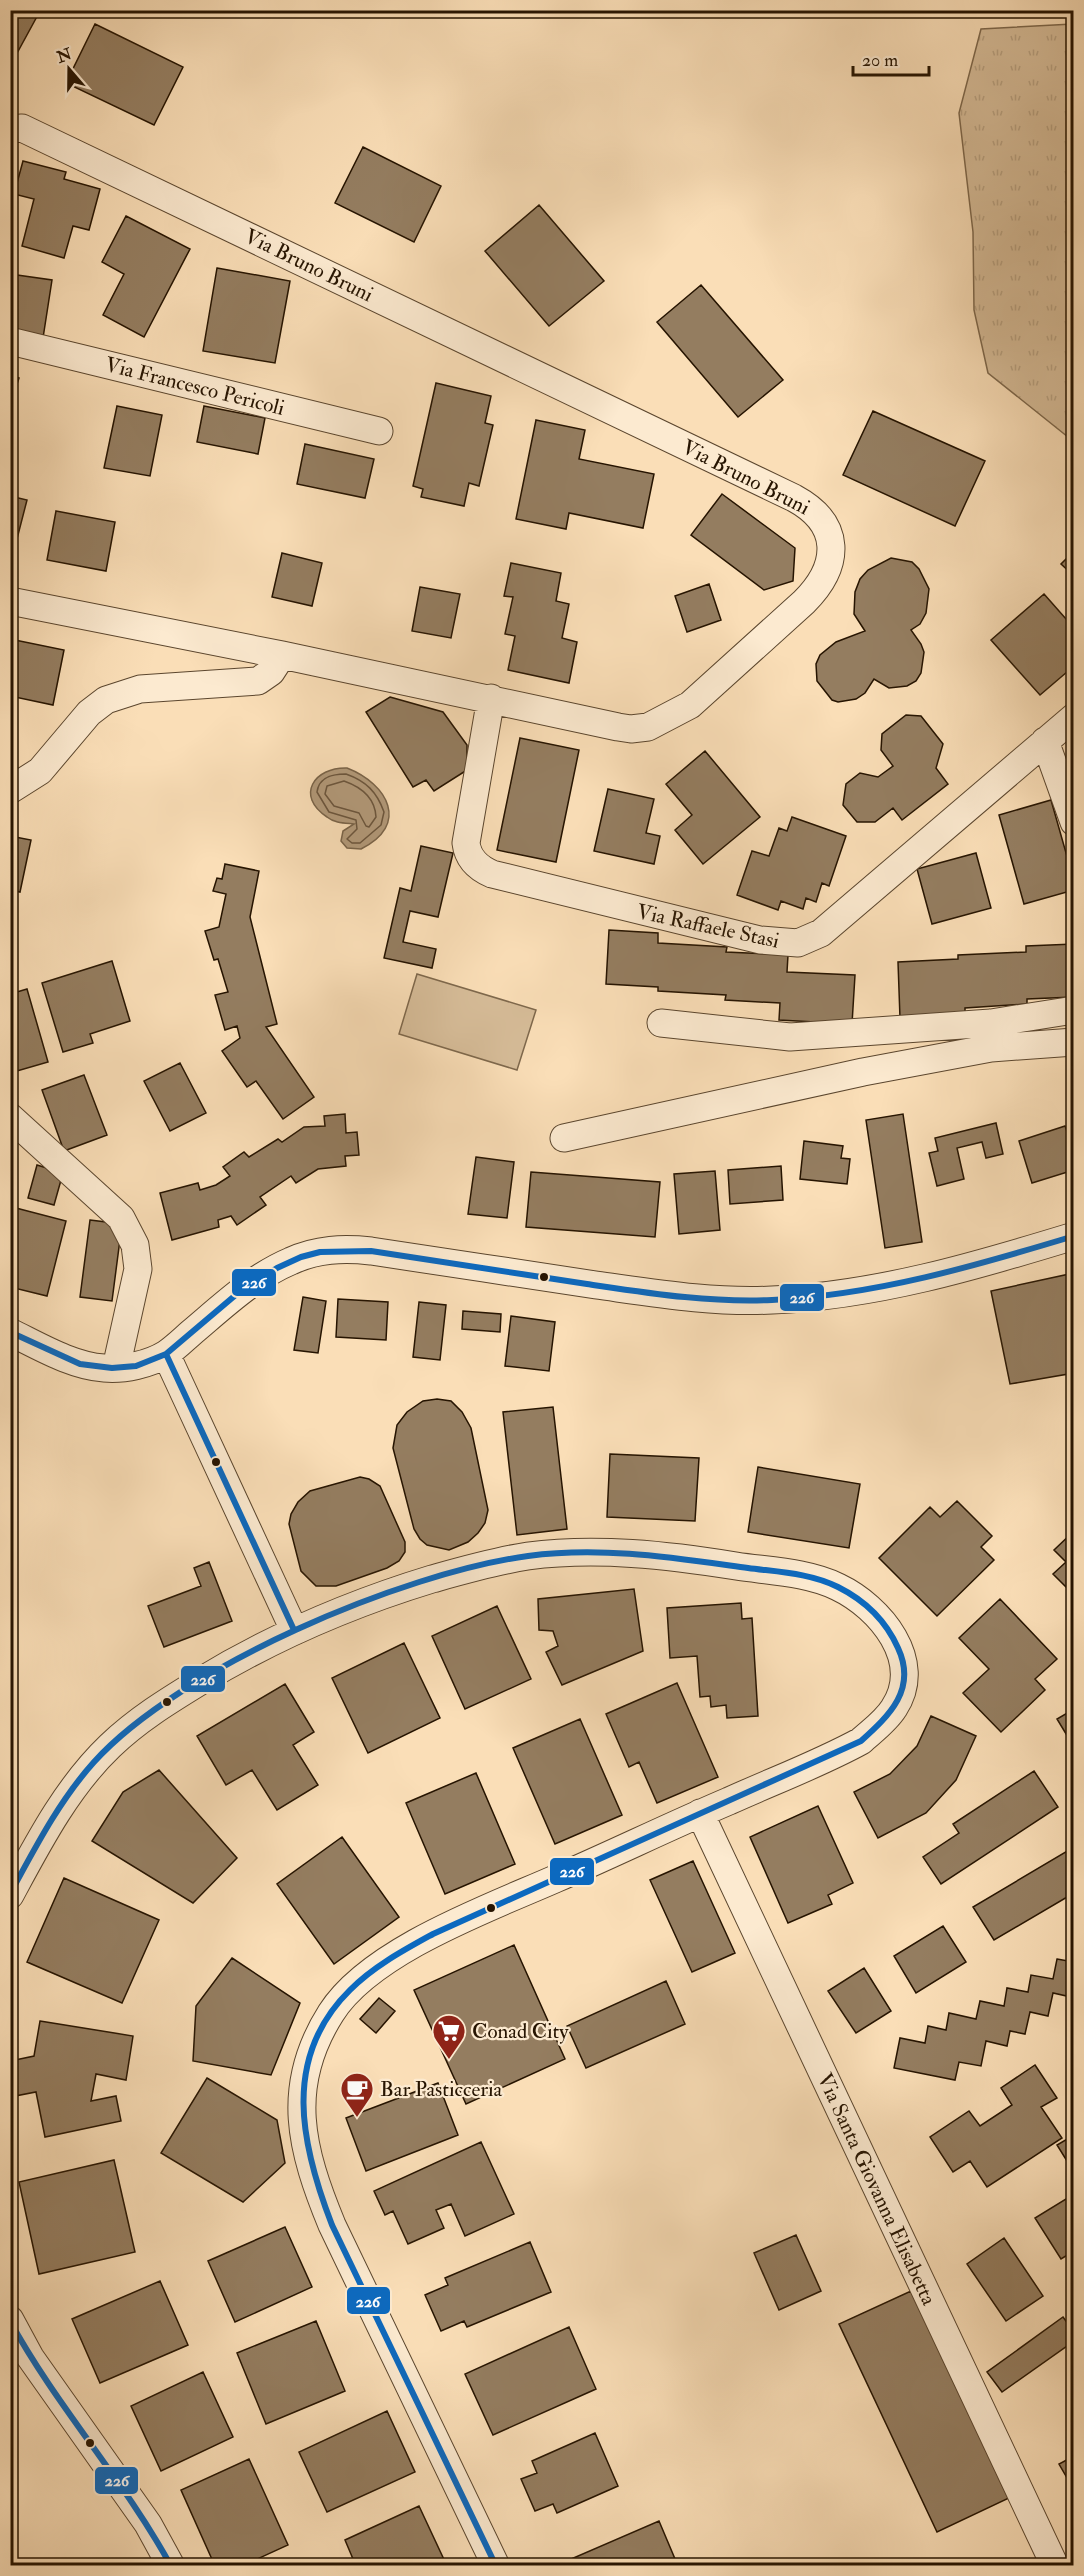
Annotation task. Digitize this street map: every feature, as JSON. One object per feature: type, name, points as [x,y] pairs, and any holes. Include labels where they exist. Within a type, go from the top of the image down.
[{"type":"street","name":"Via Bruno Bruni","points":[[10,129],[22,128],[32,132],[794,498],[816,513],[828,527],[832,551],[820,582],[810,596],[690,705],[648,727],[631,729],[491,698],[10,601]]},
{"type":"street","name":"Via Francesco Pericoli","points":[[10,341],[379,431]]},
{"type":"street","points":[[10,790],[40,771],[89,713],[106,700],[140,689],[258,681],[271,672],[282,655]]},
{"type":"street","name":"Via Raffaele Stasi","points":[[491,698],[466,843],[470,857],[479,868],[492,874],[614,906],[760,940],[789,943],[806,940],[821,933],[1074,717]]},
{"type":"street","points":[[1045,741],[1074,822]]},
{"type":"street","points":[[564,1138],[862,1072],[1074,1010]]},
{"type":"street","points":[[660,1023],[790,1037],[991,1036],[1074,1042]]},
{"type":"street","points":[[10,1116],[114,1210],[132,1236],[138,1257],[138,1269],[116,1368]]},
{"type":"street","points":[[10,1332],[52,1352],[87,1365],[116,1368],[145,1362],[166,1354],[239,1293],[276,1268],[307,1255],[332,1250],[371,1251],[657,1293],[730,1301],[834,1295],[884,1287],[997,1260],[1074,1236]]},
{"type":"street","points":[[166,1354],[294,1630]]},
{"type":"street","points":[[10,1895],[64,1802],[86,1772],[111,1745],[140,1721],[246,1654],[294,1630],[358,1604],[469,1569],[514,1558],[556,1554],[625,1554],[688,1558],[827,1582],[867,1605],[891,1632],[902,1657],[901,1690],[894,1708],[874,1730],[852,1746],[423,1940],[384,1962],[363,1978],[332,2012],[315,2046],[305,2081],[301,2114],[305,2150],[316,2185],[332,2225],[496,2565]]},
{"type":"street","name":"Via Santa Giovanna Elisabetta","points":[[700,1813],[1055,2565]]},
{"type":"street","points":[[10,2319],[30,2356],[148,2524],[171,2565]]},
{"type":"green space","points":[[1074,24],[1073,441],[988,373],[974,310],[973,232],[959,113],[981,29]]},
{"type":"green space","points":[[417,974],[536,1010],[517,1070],[399,1034]]},
{"type":"water","points":[[347,768],[373,784],[382,794],[388,806],[389,817],[385,828],[376,839],[361,849],[347,848],[341,841],[343,831],[354,824],[330,819],[317,809],[312,800],[313,784],[318,778],[325,772]]},
{"type":"building","points":[[10,10],[40,11],[16,55],[10,52]]},
{"type":"building","points":[[95,24],[183,67],[154,125],[66,83]]},
{"type":"building","points":[[363,147],[441,186],[414,242],[335,203]]},
{"type":"building","points":[[23,161],[66,172],[64,179],[100,189],[89,230],[73,226],[64,258],[22,246],[34,199],[14,194]]},
{"type":"building","points":[[539,205],[604,281],[549,326],[485,251]]},
{"type":"building","points":[[126,216],[190,249],[144,337],[103,315],[124,274],[102,262]]},
{"type":"building","points":[[217,268],[290,281],[275,363],[203,351]]},
{"type":"building","points":[[10,274],[52,280],[43,338],[10,333]]},
{"type":"building","points":[[701,285],[783,380],[738,417],[657,322]]},
{"type":"building","points":[[10,375],[19,378],[10,406]]},
{"type":"building","points":[[436,383],[491,396],[485,423],[493,425],[479,486],[469,483],[464,506],[421,497],[423,489],[413,486]]},
{"type":"building","points":[[117,406],[162,415],[150,476],[104,468]]},
{"type":"building","points":[[204,406],[265,418],[258,454],[197,442]]},
{"type":"building","points":[[873,411],[985,461],[955,526],[843,475]]},
{"type":"building","points":[[536,420],[585,430],[579,459],[654,474],[643,528],[569,513],[566,529],[516,519]]},
{"type":"building","points":[[305,444],[374,459],[365,498],[297,484]]},
{"type":"building","points":[[722,494],[795,548],[793,581],[764,590],[691,535]]},
{"type":"building","points":[[10,496],[27,500],[10,566]]},
{"type":"building","points":[[56,511],[115,522],[106,571],[47,560]]},
{"type":"building","points":[[1074,551],[1074,576],[1061,564]]},
{"type":"building","points":[[282,553],[322,563],[312,606],[272,597]]},
{"type":"building","points":[[891,558],[912,562],[919,569],[929,589],[926,613],[920,624],[911,630],[924,652],[921,673],[916,681],[907,686],[889,688],[874,679],[865,693],[856,699],[838,702],[832,700],[817,681],[816,664],[820,655],[836,642],[865,631],[854,614],[855,592],[860,579],[868,570]]},
{"type":"building","points":[[511,563],[561,573],[556,601],[569,604],[562,638],[577,642],[569,683],[508,670],[515,636],[505,634],[513,597],[504,596]]},
{"type":"building","points":[[709,584],[721,620],[687,632],[675,596]]},
{"type":"building","points":[[420,587],[460,594],[451,638],[412,631]]},
{"type":"building","points":[[1044,594],[1074,628],[1074,666],[1040,695],[991,640]]},
{"type":"building","points":[[10,639],[64,650],[53,705],[10,696]]},
{"type":"building","points":[[390,697],[443,712],[467,745],[467,770],[434,791],[426,780],[413,787],[366,712]]},
{"type":"building","points":[[906,715],[921,716],[943,744],[936,768],[948,784],[902,820],[893,808],[875,822],[857,822],[843,805],[846,784],[860,773],[878,777],[893,766],[881,750],[882,734]]},
{"type":"building","points":[[520,738],[579,750],[556,862],[497,850]]},
{"type":"building","points":[[705,751],[760,817],[703,864],[675,830],[692,815],[666,784]]},
{"type":"building","points":[[608,789],[654,799],[646,833],[660,836],[654,864],[594,851]]},
{"type":"building","points":[[1051,800],[1074,881],[1074,890],[1024,904],[999,815]]},
{"type":"building","points":[[792,817],[846,836],[829,886],[822,883],[816,902],[806,898],[803,909],[781,901],[778,910],[737,895],[752,851],[769,856],[779,828],[787,831]]},
{"type":"building","points":[[10,836],[31,840],[20,892],[10,890]]},
{"type":"building","points":[[421,846],[453,853],[438,917],[410,911],[403,942],[436,949],[432,968],[384,958],[400,888],[411,891]]},
{"type":"building","points":[[976,853],[991,908],[932,924],[917,869]]},
{"type":"building","points":[[225,864],[259,871],[250,917],[277,1024],[266,1027],[314,1097],[283,1119],[256,1081],[247,1087],[222,1051],[240,1038],[237,1026],[225,1030],[215,995],[228,992],[218,959],[214,960],[205,931],[219,927],[226,894],[213,891],[217,878],[222,879]]},
{"type":"building","points":[[609,930],[658,933],[658,943],[727,947],[726,952],[788,955],[787,972],[855,975],[852,1024],[779,1020],[780,1003],[725,1000],[726,995],[658,991],[658,987],[606,984]]},
{"type":"building","points":[[1074,944],[1074,997],[1027,999],[1027,1004],[965,1008],[965,1015],[900,1018],[898,962],[958,959],[958,955],[1026,952],[1026,946]]},
{"type":"building","points":[[112,961],[130,1021],[90,1034],[93,1043],[63,1052],[42,983]]},
{"type":"building","points":[[27,989],[48,1062],[10,1073],[10,994]]},
{"type":"building","points":[[180,1063],[206,1113],[170,1131],[144,1081]]},
{"type":"building","points":[[84,1075],[107,1135],[64,1151],[42,1090]]},
{"type":"building","points":[[345,1114],[346,1133],[357,1132],[359,1155],[345,1156],[346,1166],[318,1169],[296,1183],[291,1176],[260,1197],[266,1205],[237,1225],[231,1216],[218,1220],[219,1227],[172,1240],[160,1193],[198,1183],[200,1190],[216,1185],[230,1176],[223,1167],[244,1152],[249,1157],[278,1139],[282,1142],[304,1127],[325,1126],[324,1116]]},
{"type":"building","points":[[903,1114],[922,1242],[885,1248],[866,1120]]},
{"type":"building","points":[[996,1123],[1003,1154],[986,1158],[982,1142],[957,1148],[964,1179],[937,1186],[929,1153],[938,1151],[935,1138]]},
{"type":"building","points":[[1065,1126],[1074,1151],[1074,1170],[1032,1183],[1019,1141]]},
{"type":"building","points":[[804,1141],[843,1146],[841,1158],[850,1159],[847,1184],[800,1179]]},
{"type":"building","points":[[476,1157],[514,1162],[507,1218],[468,1214]]},
{"type":"building","points":[[37,1165],[63,1173],[54,1205],[28,1198]]},
{"type":"building","points":[[781,1166],[783,1200],[730,1204],[728,1170]]},
{"type":"building","points":[[715,1171],[720,1230],[679,1234],[674,1174]]},
{"type":"building","points":[[531,1172],[660,1182],[655,1237],[526,1227]]},
{"type":"building","points":[[16,1208],[66,1221],[47,1296],[10,1287],[10,1231]]},
{"type":"building","points":[[90,1220],[122,1224],[112,1301],[80,1297]]},
{"type":"building","points":[[1074,1273],[1074,1373],[1010,1384],[991,1291]]},
{"type":"building","points":[[303,1297],[326,1301],[318,1353],[294,1350]]},
{"type":"building","points":[[338,1299],[388,1302],[386,1340],[336,1337]]},
{"type":"building","points":[[419,1302],[446,1305],[440,1360],[413,1357]]},
{"type":"building","points":[[463,1311],[501,1314],[500,1332],[462,1329]]},
{"type":"building","points":[[511,1316],[555,1322],[549,1371],[505,1366]]},
{"type":"building","points":[[437,1399],[451,1401],[462,1412],[471,1428],[488,1510],[485,1523],[478,1533],[468,1542],[449,1550],[427,1545],[414,1529],[393,1448],[397,1425],[407,1412],[423,1401]]},
{"type":"building","points":[[553,1407],[567,1529],[517,1535],[503,1412]]},
{"type":"building","points":[[610,1454],[699,1458],[695,1521],[607,1517]]},
{"type":"building","points":[[758,1467],[860,1484],[849,1548],[748,1532]]},
{"type":"building","points":[[360,1477],[369,1479],[380,1486],[405,1542],[405,1552],[399,1561],[387,1568],[336,1586],[316,1586],[301,1571],[289,1524],[291,1514],[298,1502],[310,1491]]},
{"type":"building","points":[[957,1501],[992,1536],[981,1547],[994,1560],[937,1616],[879,1558],[930,1507],[940,1517]]},
{"type":"building","points":[[1074,1531],[1074,1595],[1053,1574],[1066,1562],[1054,1550]]},
{"type":"building","points":[[209,1562],[232,1621],[164,1647],[148,1606],[201,1586],[194,1568]]},
{"type":"building","points":[[634,1589],[643,1651],[562,1685],[546,1652],[558,1646],[553,1631],[539,1630],[538,1599]]},
{"type":"building","points":[[1000,1599],[1057,1659],[1035,1679],[1045,1690],[1001,1732],[963,1693],[989,1669],[959,1638]]},
{"type":"building","points":[[741,1603],[742,1619],[752,1618],[758,1716],[727,1718],[726,1705],[711,1707],[710,1696],[700,1697],[697,1656],[670,1658],[667,1608]]},
{"type":"building","points":[[497,1606],[531,1679],[465,1709],[432,1636]]},
{"type":"building","points":[[404,1643],[440,1718],[368,1753],[332,1678]]},
{"type":"building","points":[[677,1683],[718,1777],[657,1803],[639,1762],[629,1767],[606,1714]]},
{"type":"building","points":[[285,1684],[314,1732],[293,1745],[318,1785],[277,1810],[252,1770],[226,1785],[197,1736]]},
{"type":"building","points":[[1074,1709],[1074,1747],[1057,1719]]},
{"type":"building","points":[[931,1716],[976,1736],[956,1780],[926,1813],[878,1838],[854,1792],[890,1774],[917,1746]]},
{"type":"building","points":[[580,1719],[622,1815],[555,1844],[513,1748]]},
{"type":"building","points":[[159,1770],[237,1858],[193,1903],[92,1841],[123,1792]]},
{"type":"building","points":[[1034,1771],[1058,1807],[941,1884],[923,1857],[959,1833],[953,1824]]},
{"type":"building","points":[[476,1773],[515,1864],[445,1894],[406,1803]]},
{"type":"building","points":[[818,1806],[853,1883],[828,1895],[832,1904],[788,1923],[750,1837]]},
{"type":"building","points":[[342,1837],[399,1917],[334,1964],[277,1884]]},
{"type":"building","points":[[1074,1847],[1074,1893],[994,1940],[973,1907]]},
{"type":"building","points":[[693,1861],[735,1953],[692,1972],[650,1880]]},
{"type":"building","points":[[64,1878],[159,1920],[122,2003],[27,1962]]},
{"type":"building","points":[[943,1926],[966,1962],[916,1993],[894,1956]]},
{"type":"building","points":[[514,1945],[565,2059],[466,2104],[414,1990]]},
{"type":"building","points":[[232,1958],[300,2003],[271,2075],[193,2061],[196,2006]]},
{"type":"building","points":[[1057,1959],[1074,1962],[1071,1997],[1053,1993],[1048,2016],[1030,2012],[1025,2034],[1010,2031],[1007,2046],[986,2041],[981,2066],[959,2062],[955,2080],[894,2068],[900,2038],[925,2043],[928,2026],[946,2030],[949,2013],[976,2019],[980,2001],[1004,2006],[1007,1988],[1028,1992],[1031,1975],[1053,1979]]},
{"type":"building","points":[[864,1968],[891,2011],[856,2033],[828,1991]]},
{"type":"building","points":[[666,1981],[685,2024],[586,2068],[567,2026]]},
{"type":"building","points":[[379,1998],[395,2011],[376,2033],[360,2019]]},
{"type":"building","points":[[40,2021],[133,2036],[126,2080],[96,2074],[91,2101],[116,2096],[121,2121],[45,2137],[36,2092],[10,2097],[10,2061],[34,2056]]},
{"type":"building","points":[[1035,2065],[1057,2098],[1041,2107],[1062,2138],[987,2187],[970,2161],[953,2172],[930,2137],[969,2111],[980,2126],[1012,2105],[1001,2088]]},
{"type":"building","points":[[207,2078],[277,2120],[285,2163],[243,2202],[161,2153]]},
{"type":"building","points":[[438,2083],[458,2135],[366,2171],[346,2118]]},
{"type":"building","points":[[1074,2135],[1074,2158],[1067,2161],[1057,2145]]},
{"type":"building","points":[[481,2142],[514,2214],[465,2236],[451,2204],[436,2210],[444,2228],[408,2244],[393,2211],[385,2215],[374,2191]]},
{"type":"building","points":[[114,2160],[135,2252],[39,2274],[19,2182]]},
{"type":"building","points":[[1074,2194],[1074,2251],[1061,2259],[1035,2218]]},
{"type":"building","points":[[285,2227],[312,2287],[235,2322],[208,2261]]},
{"type":"building","points":[[796,2235],[821,2291],[779,2310],[754,2253]]},
{"type":"building","points":[[1004,2238],[1043,2296],[1006,2321],[967,2264]]},
{"type":"building","points":[[530,2242],[551,2292],[467,2327],[464,2321],[441,2331],[425,2295],[448,2285],[445,2278]]},
{"type":"building","points":[[160,2281],[188,2345],[100,2383],[72,2319]]},
{"type":"building","points":[[911,2291],[1009,2498],[937,2532],[839,2324]]},
{"type":"building","points":[[1063,2317],[1074,2332],[1074,2341],[1002,2392],[987,2372]]},
{"type":"building","points":[[316,2321],[345,2391],[266,2424],[237,2353]]},
{"type":"building","points":[[569,2327],[596,2389],[493,2435],[465,2374]]},
{"type":"building","points":[[203,2372],[233,2437],[161,2471],[131,2406]]},
{"type":"building","points":[[387,2411],[415,2472],[327,2512],[299,2452]]},
{"type":"building","points":[[595,2433],[618,2486],[557,2513],[553,2504],[535,2511],[521,2479],[537,2473],[532,2461]]},
{"type":"building","points":[[1074,2456],[1074,2490],[1059,2464]]},
{"type":"building","points":[[249,2459],[288,2545],[242,2566],[215,2566],[181,2490]]},
{"type":"building","points":[[419,2506],[447,2566],[356,2566],[345,2540]]},
{"type":"building","points":[[659,2521],[678,2566],[555,2566]]},
{"type":"transit line","name":"226","points":[[10,1332],[80,1364],[112,1368],[136,1366],[166,1354],[238,1293],[277,1268],[301,1257],[320,1252],[371,1251],[656,1294],[749,1301],[811,1297],[887,1285],[962,1268],[1074,1236]]},
{"type":"transit line","name":"226","points":[[166,1354],[294,1630]]},
{"type":"transit line","name":"226","points":[[10,1894],[48,1825],[81,1777],[132,1727],[180,1692],[236,1660],[296,1630],[419,1582],[477,1566],[528,1556],[583,1552],[638,1554],[805,1576],[838,1587],[857,1598],[881,1620],[893,1638],[903,1663],[902,1689],[890,1711],[861,1741],[433,1934],[400,1952],[350,1990],[328,2016],[314,2044],[306,2073],[304,2103],[306,2133],[321,2195],[332,2225],[496,2566]]},
{"type":"transit line","name":"226","points":[[10,2321],[28,2353],[133,2504],[171,2566]]},
{"type":"place","name":"Conad City","points":[[449,2060]]},
{"type":"place","name":"Bar Pasticceria","points":[[357,2118]]}]
